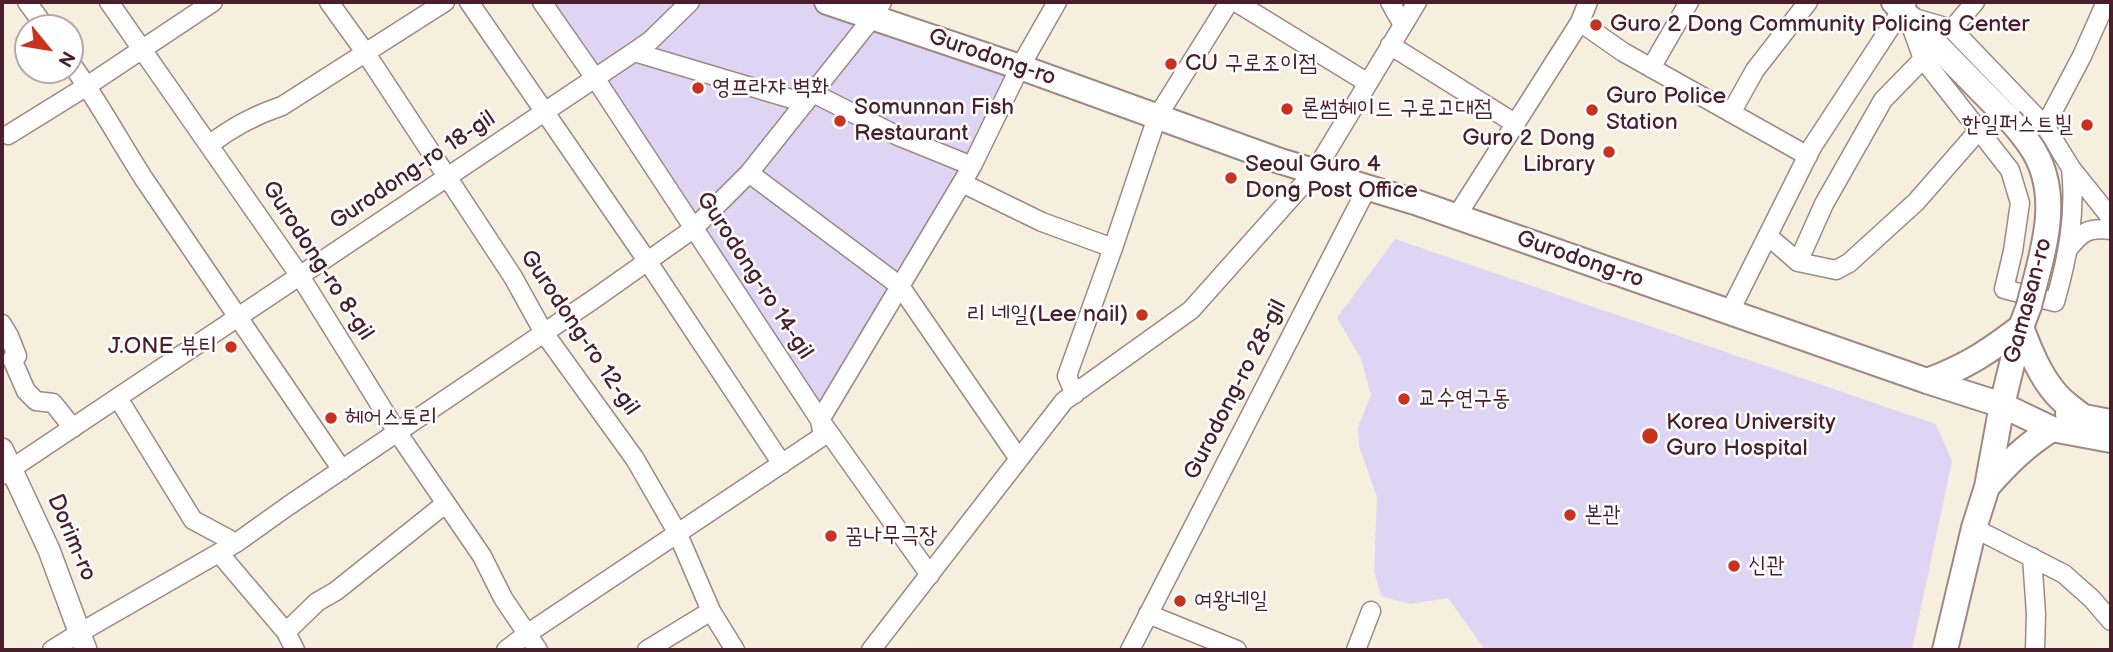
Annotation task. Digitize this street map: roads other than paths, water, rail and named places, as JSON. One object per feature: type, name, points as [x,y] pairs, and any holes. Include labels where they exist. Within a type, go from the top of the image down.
[{"type":"main road","name":"Gurodong-ro","points":[[827,2],[877,9],[1020,67],[1280,161],[1456,217],[2002,405],[2052,429],[2111,440]]},
{"type":"main road","name":"Gamasan-ro","points":[[1902,7],[2010,120],[2035,153],[2049,198],[2049,221],[2002,405],[1987,487],[1974,528],[1945,650]]},
{"type":"main road","points":[[1927,381],[1974,361],[2025,317]]},
{"type":"main road","points":[[2025,317],[2030,352],[2047,383],[2059,398],[2083,416]]},
{"type":"main road","name":"Gurodong-ro","points":[[2002,405],[2111,422]]},
{"type":"main road","points":[[1987,487],[2014,457],[2052,429]]},
{"type":"street","name":"Gurodong-ro 8-gil","points":[[108,2],[300,276],[397,432],[482,556],[503,598],[537,650]]},
{"type":"street","points":[[8,135],[213,2]]},
{"type":"street","name":"Gurodong-ro 12-gil","points":[[329,2],[365,52],[513,277],[544,333],[635,459],[677,532],[711,611],[734,650]]},
{"type":"street","points":[[209,145],[231,128],[282,106],[445,2]]},
{"type":"street","points":[[469,2],[546,111],[782,464]]},
{"type":"street","name":"Gurodong-ro 14-gil","points":[[542,2],[820,420],[930,575]]},
{"type":"street","name":"Gurodong-ro 18-gil","points":[[7,472],[650,41],[690,2]]},
{"type":"street","points":[[506,650],[677,532],[823,436],[820,420],[972,166],[1020,67],[1057,2]]},
{"type":"street","points":[[1075,394],[1067,376],[1157,117],[1229,2]]},
{"type":"street","points":[[1236,2],[1368,83]]},
{"type":"street","points":[[1390,2],[1403,25]]},
{"type":"street","points":[[871,650],[1065,401],[1191,310],[1315,171],[1417,2]]},
{"type":"street","points":[[1456,217],[1580,22],[1588,2]]},
{"type":"street","points":[[1651,68],[1689,2]]},
{"type":"street","points":[[1731,113],[1755,70],[1808,2]]},
{"type":"street","points":[[1952,29],[1975,2]]},
{"type":"street","points":[[2045,126],[2082,56],[2106,2]]},
{"type":"street","points":[[1902,7],[1952,29],[2045,126],[2071,168],[2111,218]]},
{"type":"street","points":[[1902,7],[1923,59],[2010,170],[2020,204],[2004,289],[2055,302],[2071,235],[2074,193],[2071,168]]},
{"type":"street","points":[[1730,313],[1808,156],[1902,7]]},
{"type":"street","points":[[52,650],[83,641],[236,543],[693,229],[749,173],[877,9]]},
{"type":"street","points":[[1580,22],[1623,52],[1808,156]]},
{"type":"street","points":[[1390,46],[1516,124]]},
{"type":"street","points":[[634,52],[809,98],[972,166]]},
{"type":"street","points":[[1798,262],[1824,204],[1883,100],[1923,59]]},
{"type":"street","points":[[84,82],[120,142],[342,470]]},
{"type":"street","points":[[1768,236],[1798,262],[1836,270],[1849,263],[1916,202],[1979,130]]},
{"type":"street","points":[[749,173],[900,286],[1019,459]]},
{"type":"street","points":[[962,183],[1042,222],[1113,247]]},
{"type":"street","name":"Gurodong-ro 28-gil","points":[[1129,650],[1367,188]]},
{"type":"street","points":[[2068,249],[2081,233],[2098,228],[2111,230]]},
{"type":"street","points":[[2,324],[17,356],[12,359],[26,391],[36,401],[53,403],[74,428]]},
{"type":"street","points":[[118,398],[193,520],[236,543]]},
{"type":"street","name":"Dorim-ro","points":[[2,449],[7,472],[49,550],[83,641]]},
{"type":"street","points":[[286,632],[317,602],[336,591],[445,504]]},
{"type":"street","points":[[1974,528],[2064,574],[2092,599],[2111,621]]},
{"type":"street","points":[[219,553],[286,632],[295,650]]},
{"type":"street","points":[[2032,557],[2036,614],[2035,650]]},
{"type":"street","points":[[648,650],[711,611]]},
{"type":"street","points":[[1356,650],[1371,611]]},
{"type":"street","points":[[1148,614],[1237,650]]},
{"type":"place","name":"Guro 2 Dong Community Policing Center","points":[[1596,25]]},
{"type":"place","name":"CU 구로조이점","points":[[1171,64]]},
{"type":"place","name":"영프라쟈 벽화","points":[[698,88]]},
{"type":"place","name":"론썸헤이드 구로고대점","points":[[1287,109]]},
{"type":"place","name":"Guro Police Station","points":[[1592,110]]},
{"type":"place","name":"Somunnan Fish Restaurant","points":[[840,121]]},
{"type":"place","name":"한일퍼스트빌","points":[[2087,125]]},
{"type":"place","name":"Guro 2 Dong Library","points":[[1609,152]]},
{"type":"place","name":"Seoul Guro 4 Dong Post Office","points":[[1231,178]]},
{"type":"place","name":"리 네일(Lee nail)","points":[[1142,315]]},
{"type":"place","name":"J.ONE 뷰티","points":[[231,347]]},
{"type":"place","name":"교수연구동","points":[[1404,399]]},
{"type":"place","name":"헤어스토리","points":[[331,418]]},
{"type":"place","name":"Korea University Guro Hospital","points":[[1650,436]]},
{"type":"place","name":"본관","points":[[1570,515]]},
{"type":"place","name":"꿈나무극장","points":[[831,536]]},
{"type":"place","name":"신관","points":[[1734,566]]},
{"type":"place","name":"여왕네일","points":[[1180,601]]}]
